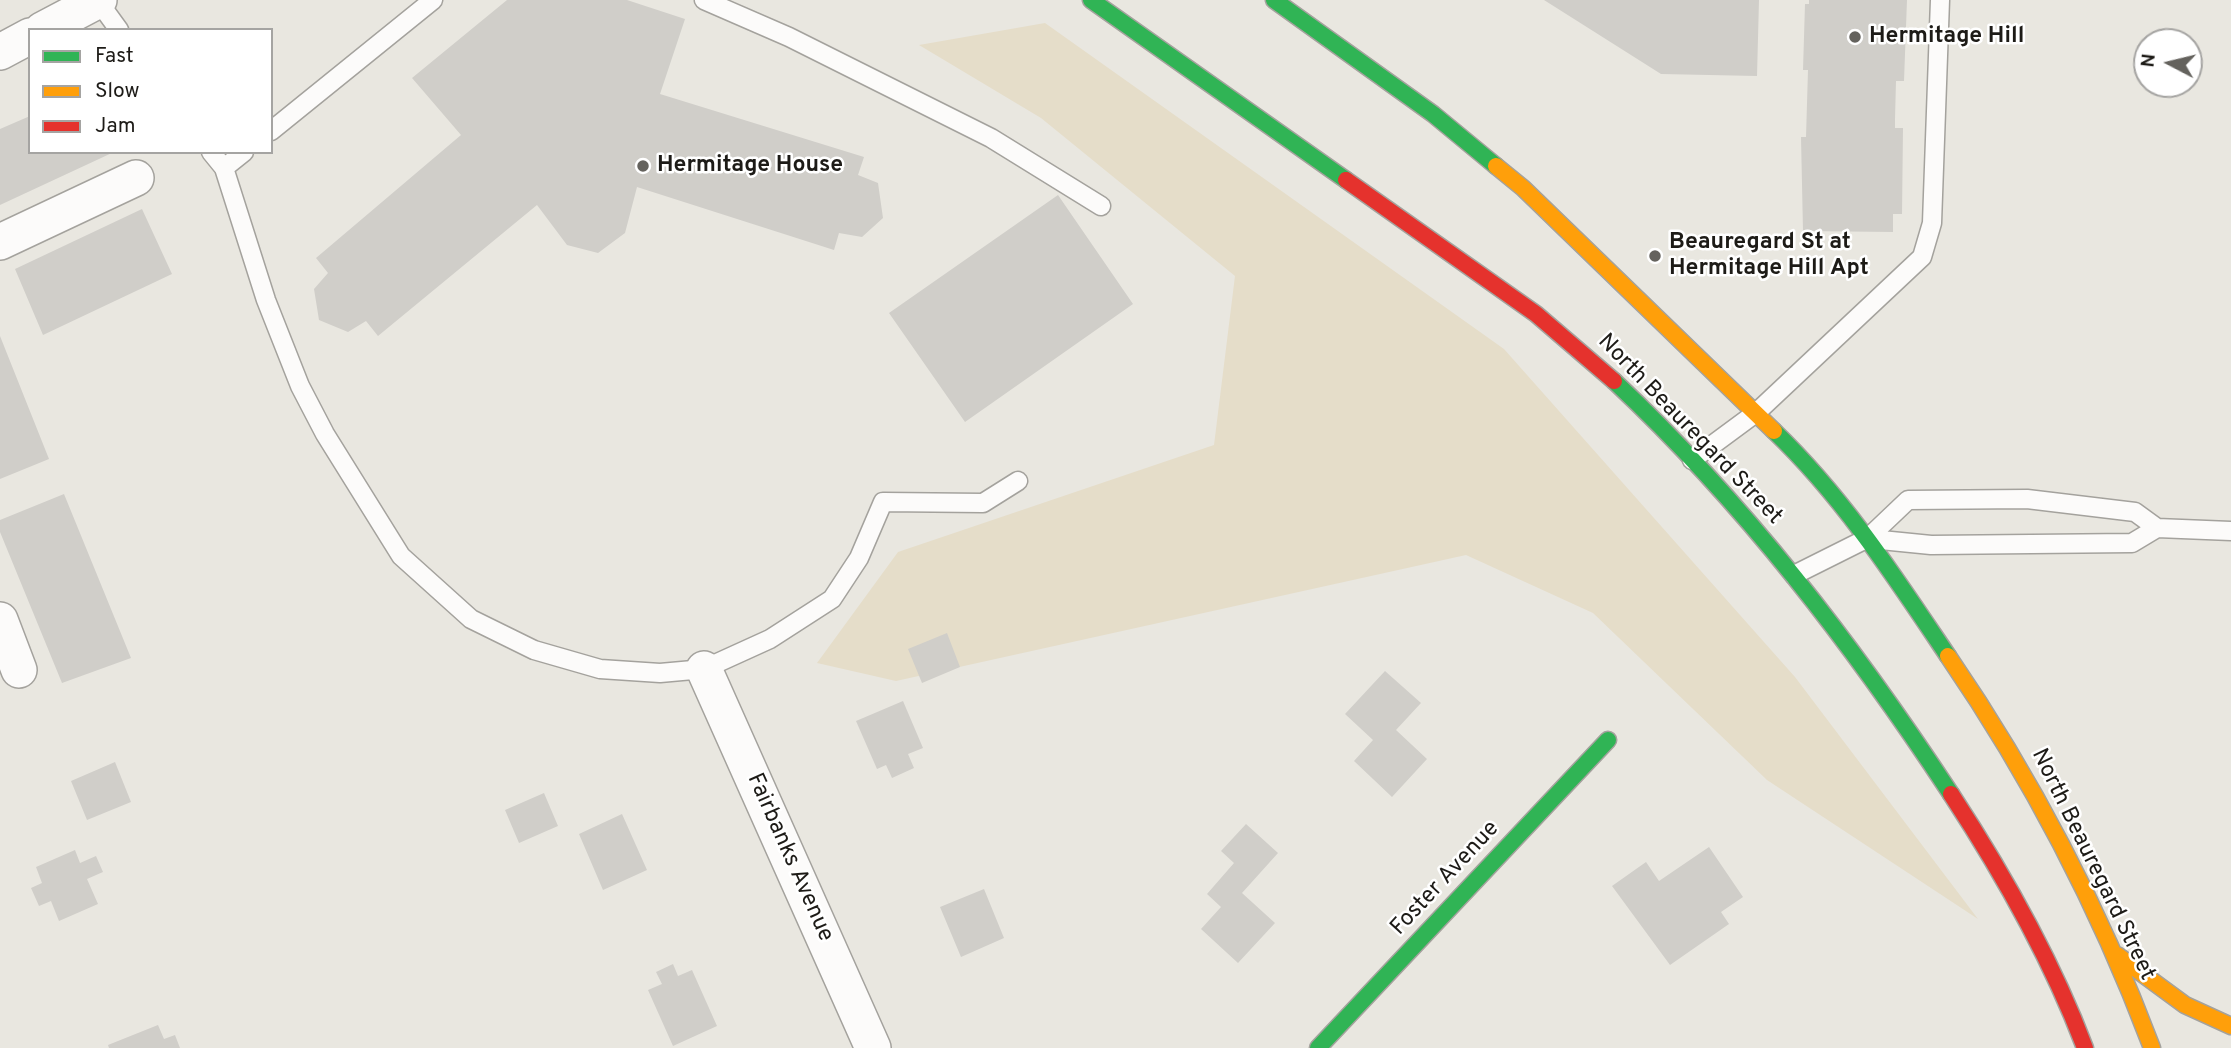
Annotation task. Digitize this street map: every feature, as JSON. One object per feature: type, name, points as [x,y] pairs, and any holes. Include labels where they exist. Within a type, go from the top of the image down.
[{"type":"main road","name":"North Beauregard Street","points":[[1091,0],[1536,314],[1586,353],[1692,460],[1794,575],[1861,661],[1988,853],[2036,934],[2071,1008],[2085,1048]]},
{"type":"main road","name":"North Beauregard Street","points":[[1274,0],[1433,114],[1523,188],[1798,454],[1868,538],[1990,717],[2048,816],[2117,955],[2152,1048]]},
{"type":"main road","name":"Foster Avenue","points":[[1318,1048],[1608,740]]},
{"type":"main road","points":[[2117,955],[2185,1005],[2231,1026]]},
{"type":"street","points":[[46,28],[98,0]]},
{"type":"street","points":[[0,52],[28,37]]},
{"type":"street","points":[[0,242],[136,178]]},
{"type":"street","points":[[0,620],[19,670]]},
{"type":"street","name":"Fairbanks Avenue","points":[[704,669],[873,1048]]},
{"type":"lane","points":[[98,0],[118,28]]},
{"type":"lane","points":[[273,129],[433,0]]},
{"type":"lane","points":[[704,0],[789,37],[991,138],[1101,206]]},
{"type":"lane","points":[[1692,460],[1757,412],[1922,257],[1932,223],[1940,0]]},
{"type":"lane","points":[[212,154],[223,168],[266,300],[300,386],[325,434],[401,556],[471,619],[534,650],[600,669],[660,673],[704,669],[770,639],[832,599],[859,558],[883,502],[983,503],[1018,481]]},
{"type":"lane","points":[[223,168],[241,154]]},
{"type":"lane","points":[[1794,575],[1868,538],[1908,499],[2027,499],[2135,512],[2157,527],[2231,531]]},
{"type":"lane","points":[[1868,538],[1944,545],[2132,543],[2157,527]]},
{"type":"shaded area","points":[[1045,23],[1504,349],[1795,677],[1978,919],[1767,780],[1593,613],[1466,555],[896,681],[817,663],[898,552],[1214,445],[1235,276],[1041,118],[919,45]]},
{"type":"building","name":"Hermitage House","points":[[507,0],[627,0],[685,19],[660,94],[864,157],[858,175],[878,183],[883,218],[862,237],[839,233],[834,250],[637,187],[625,233],[598,253],[567,245],[537,205],[378,336],[366,321],[348,332],[319,320],[314,289],[328,273],[316,258],[461,135],[412,78]]},
{"type":"building","points":[[1544,0],[1759,0],[1757,76],[1661,74]]},
{"type":"building","points":[[1809,0],[1907,0],[1904,81],[1896,81],[1895,119],[1895,128],[1903,128],[1902,214],[1893,214],[1893,232],[1803,231],[1801,137],[1806,137],[1808,70],[1803,70],[1805,4],[1809,4]]},
{"type":"building","points":[[28,117],[28,154],[110,154],[0,205],[0,129]]},
{"type":"building","points":[[1058,195],[1133,304],[965,422],[889,313]]},
{"type":"building","points":[[142,209],[172,274],[43,335],[15,269]]},
{"type":"building","points":[[0,336],[49,459],[0,479]]},
{"type":"building","points":[[64,494],[131,658],[62,683],[0,532],[0,520]]},
{"type":"building","points":[[947,633],[960,667],[922,683],[908,649]]},
{"type":"building","points":[[1385,671],[1421,703],[1396,730],[1427,759],[1392,797],[1354,761],[1373,740],[1345,714]]},
{"type":"building","points":[[903,701],[923,748],[908,754],[914,768],[892,778],[886,765],[877,769],[856,721]]},
{"type":"building","points":[[115,762],[131,802],[87,820],[71,781]]},
{"type":"building","points":[[544,793],[558,826],[519,843],[505,810]]},
{"type":"building","points":[[622,814],[647,870],[603,890],[579,834]]},
{"type":"building","points":[[1246,824],[1278,853],[1242,893],[1275,923],[1238,963],[1201,929],[1221,907],[1207,894],[1234,863],[1221,851]]},
{"type":"building","points":[[1709,847],[1743,897],[1721,912],[1729,924],[1670,965],[1612,886],[1646,862],[1659,881]]},
{"type":"building","points":[[75,850],[80,863],[96,856],[103,872],[87,879],[98,904],[59,921],[51,901],[39,906],[31,888],[42,883],[36,867]]},
{"type":"building","points":[[984,889],[1004,938],[961,957],[940,907]]},
{"type":"building","points":[[673,964],[678,976],[692,970],[717,1026],[673,1046],[648,990],[662,984],[656,972]]},
{"type":"building","points":[[158,1025],[164,1039],[175,1035],[180,1048],[109,1048],[108,1045]]},
{"type":"traffic: fast","points":[[1091,0],[1346,180]]},
{"type":"traffic: fast","points":[[1274,0],[1433,114],[1496,166]]},
{"type":"traffic: fast","points":[[1614,381],[1708,476],[1795,578],[1836,630],[1951,794]]},
{"type":"traffic: fast","points":[[1774,431],[1845,510],[1888,567],[1948,656]]},
{"type":"traffic: fast","points":[[1318,1048],[1608,740]]},
{"type":"traffic: slow","points":[[1496,166],[1523,188],[1774,431]]},
{"type":"traffic: slow","points":[[1948,656],[2008,750],[2062,846],[2110,945],[2152,1048]]},
{"type":"traffic: slow","points":[[2117,955],[2185,1005],[2231,1026]]},
{"type":"traffic: jam","points":[[1346,180],[1536,314],[1614,381]]},
{"type":"traffic: jam","points":[[1951,794],[1990,855],[2042,949],[2085,1048]]},
{"type":"place","name":"Hermitage Hill","points":[[1855,37]]},
{"type":"place","name":"Hermitage House","points":[[643,166]]},
{"type":"place","name":"Beauregard St at Hermitage Hill Apt","points":[[1655,256]]}]
